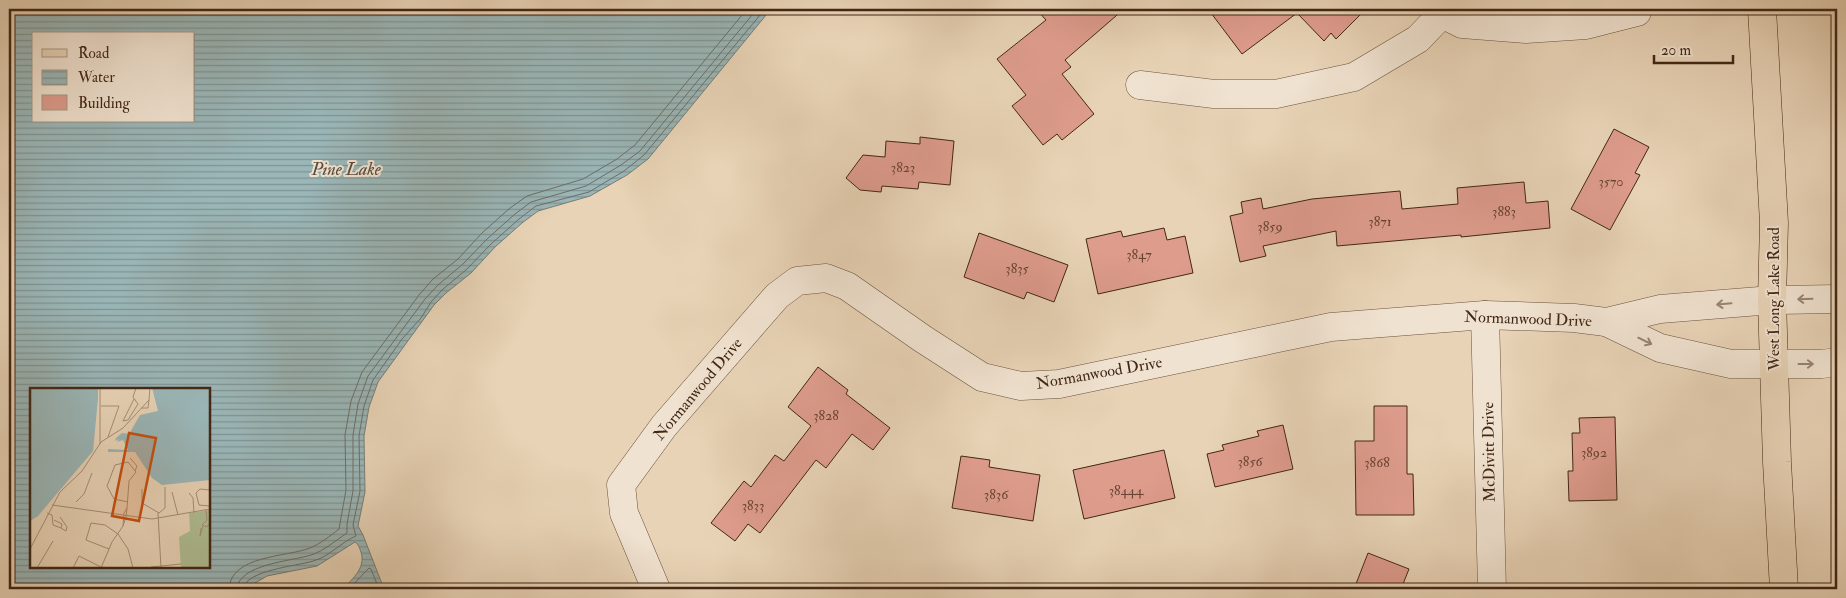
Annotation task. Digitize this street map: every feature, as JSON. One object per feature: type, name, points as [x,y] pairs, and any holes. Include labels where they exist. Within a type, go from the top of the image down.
[{"type":"main road","name":"West Long Lake Road","points":[[1762,9],[1774,223],[1772,300],[1777,462],[1784,589]]},
{"type":"street","points":[[1140,85],[1214,94],[1276,94],[1354,77],[1418,39],[1443,11],[1462,24],[1526,29],[1586,25],[1637,12]]},
{"type":"street","name":"Normanwood Drive","points":[[656,589],[624,512],[621,485],[677,412],[777,296],[797,282],[826,278],[847,286],[982,377],[1021,386],[1059,384],[1331,328],[1486,315],[1574,318],[1606,322],[1660,348],[1731,364],[1822,364],[1837,362]]},
{"type":"street","name":"Normanwood Drive","points":[[1606,322],[1660,309],[1772,300],[1837,299]]},
{"type":"street","name":"McDivitt Drive","points":[[1486,315],[1492,589]]},
{"type":"water","name":"Pine Lake","points":[[9,9],[771,9],[648,159],[627,175],[590,196],[538,211],[522,223],[495,247],[471,273],[434,305],[378,382],[369,407],[364,436],[365,492],[358,526],[384,589],[343,589],[358,572],[362,563],[361,552],[355,542],[317,566],[267,576],[245,589],[9,589]]},
{"type":"building","points":[[1036,9],[1124,9],[1065,60],[1071,67],[1062,74],[1094,114],[1062,140],[1057,134],[1043,145],[1012,106],[1026,95],[997,59],[1046,20]]},
{"type":"building","points":[[1208,9],[1366,9],[1336,39],[1331,33],[1324,41],[1297,13],[1242,54]]},
{"type":"building","points":[[1614,129],[1649,147],[1635,173],[1640,175],[1610,230],[1571,209]]},
{"type":"building","points":[[920,137],[954,141],[950,185],[919,182],[918,189],[882,186],[881,192],[860,190],[846,178],[863,155],[885,157],[886,141],[920,144]]},
{"type":"building","points":[[1524,182],[1526,203],[1548,201],[1550,228],[1337,246],[1336,231],[1263,246],[1266,256],[1240,262],[1230,216],[1243,213],[1241,202],[1261,198],[1263,209],[1312,199],[1400,191],[1402,209],[1458,204],[1457,188]]},
{"type":"building","points":[[1164,228],[1167,240],[1185,236],[1193,273],[1098,294],[1086,239],[1121,231],[1123,237]]},
{"type":"building","points":[[979,233],[1068,265],[1054,302],[1027,292],[1024,299],[964,277]]},
{"type":"building","points":[[818,367],[848,390],[846,394],[890,428],[873,450],[852,434],[826,468],[816,460],[760,533],[748,524],[735,541],[711,523],[744,481],[751,487],[775,455],[784,461],[811,426],[788,407]]},
{"type":"building","points":[[1374,406],[1407,406],[1407,474],[1413,474],[1414,515],[1356,515],[1355,441],[1374,441]]},
{"type":"building","points":[[1615,417],[1617,500],[1569,501],[1568,471],[1573,471],[1572,433],[1580,433],[1579,418]]},
{"type":"building","points":[[1283,425],[1293,469],[1215,487],[1207,454],[1224,450],[1222,445],[1259,436],[1257,431]]},
{"type":"building","points":[[1164,450],[1175,498],[1084,519],[1073,470]]},
{"type":"building","points":[[961,456],[990,460],[989,467],[1040,475],[1033,521],[952,508]]},
{"type":"building","points":[[1368,553],[1409,569],[1401,589],[1354,589]]}]
